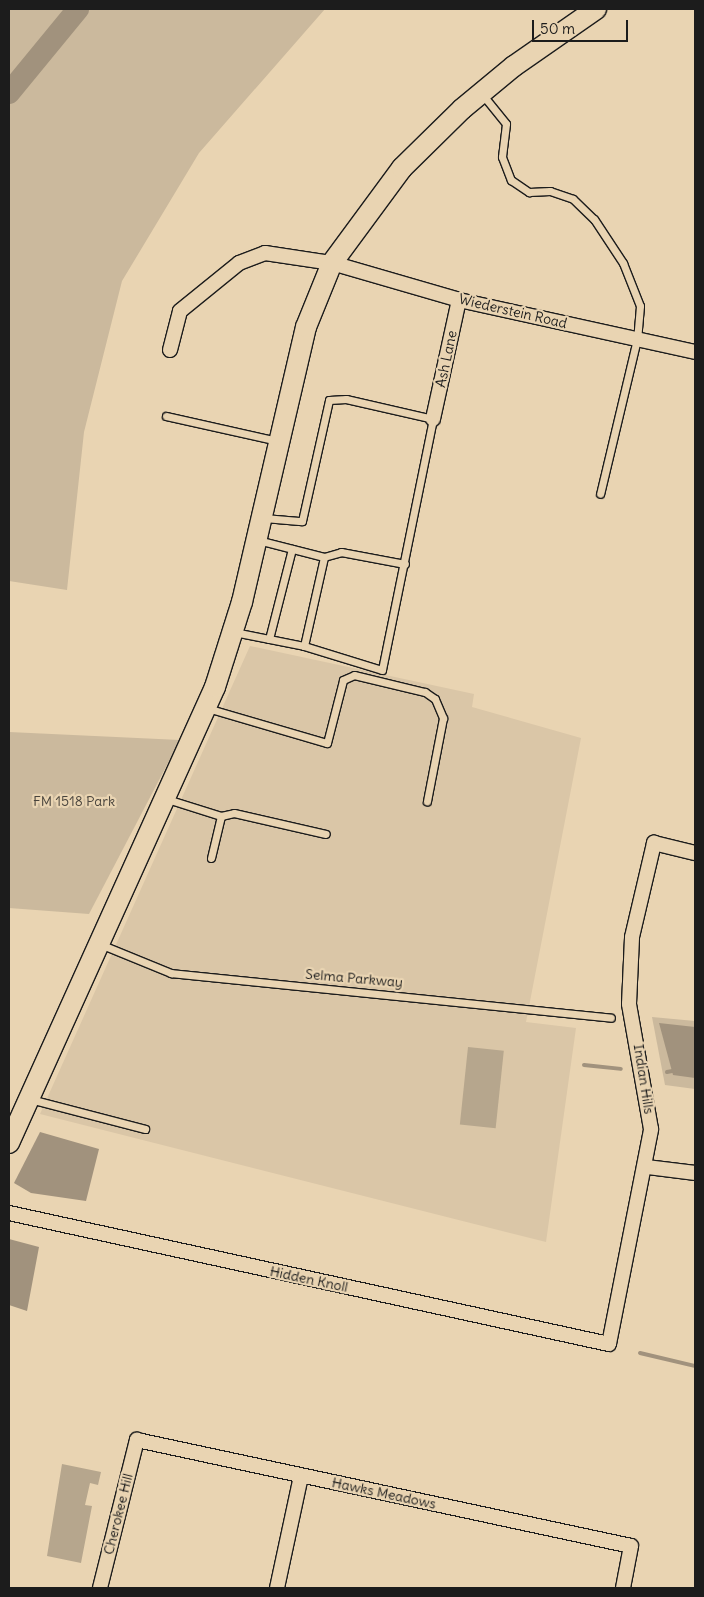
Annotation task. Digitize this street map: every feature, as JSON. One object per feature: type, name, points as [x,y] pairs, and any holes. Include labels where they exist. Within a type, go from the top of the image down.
[{"type":"main road","points":[[9,1143],[207,708],[234,632],[306,327],[332,263],[402,168],[480,93],[596,9]]},
{"type":"street","name":"Wiederstein Road","points":[[170,350],[180,311],[239,263],[265,253],[332,263],[459,300],[695,352]]},
{"type":"street","name":"Ash Lane","points":[[433,419],[459,300]]},
{"type":"street","name":"Indian Hills","points":[[609,1344],[647,1166],[650,1104],[630,1004],[630,961],[654,843],[695,853]]},
{"type":"street","points":[[647,1166],[695,1174]]},
{"type":"street","name":"Hidden Knoll","points":[[9,1213],[609,1344]]},
{"type":"street","name":"Hawks Meadows","points":[[137,1440],[631,1546],[623,1588]]},
{"type":"street","name":"Cherokee Hill","points":[[100,1588],[137,1440]]},
{"type":"street","points":[[277,1588],[301,1476]]},
{"type":"lane","points":[[480,93],[506,124],[502,157],[511,180],[529,192],[550,190],[574,199],[594,219],[623,263],[640,306],[637,339],[600,494]]},
{"type":"lane","points":[[234,632],[304,646],[382,670],[433,419],[346,399],[330,400],[302,521],[261,518]]},
{"type":"lane","points":[[166,416],[278,442]]},
{"type":"lane","points":[[256,540],[324,557],[341,552],[405,564]]},
{"type":"lane","points":[[269,639],[292,549]]},
{"type":"lane","points":[[304,646],[324,557]]},
{"type":"lane","points":[[207,708],[327,742],[344,680],[354,675],[425,692],[435,699],[443,718],[427,801]]},
{"type":"lane","points":[[167,799],[221,816],[234,813],[326,834]]},
{"type":"lane","points":[[211,858],[221,816]]},
{"type":"lane","name":"Selma Parkway","points":[[100,944],[171,973],[611,1018]]},
{"type":"lane","points":[[30,1099],[145,1128]]},
{"type":"shaded area","points":[[250,646],[474,694],[472,707],[581,738],[526,1022],[576,1028],[546,1242],[40,1114]]},
{"type":"shaded area","points":[[659,1023],[695,1027],[695,1078],[673,1075]]},
{"type":"shaded area","points":[[40,1132],[99,1149],[86,1201],[31,1193],[14,1183]]},
{"type":"shaded area","points":[[9,1239],[39,1247],[27,1311],[9,1305]]},
{"type":"green space","points":[[9,9],[325,9],[199,153],[122,281],[84,432],[67,590],[9,581]]},
{"type":"green space","name":"FM 1518 Park","points":[[9,732],[180,740],[89,914],[9,908]]},
{"type":"green space","points":[[652,1017],[695,1021],[695,1089],[665,1085]]},
{"type":"building","points":[[468,1047],[504,1051],[496,1128],[460,1125]]},
{"type":"building","points":[[62,1464],[101,1472],[98,1485],[90,1483],[85,1505],[92,1506],[81,1563],[47,1556]]},
{"type":"waterway","points":[[9,93],[78,9]]},
{"type":"waterway","points":[[584,1065],[621,1069]]},
{"type":"waterway","points":[[667,1072],[677,1070]]},
{"type":"waterway","points":[[640,1353],[695,1366]]}]
